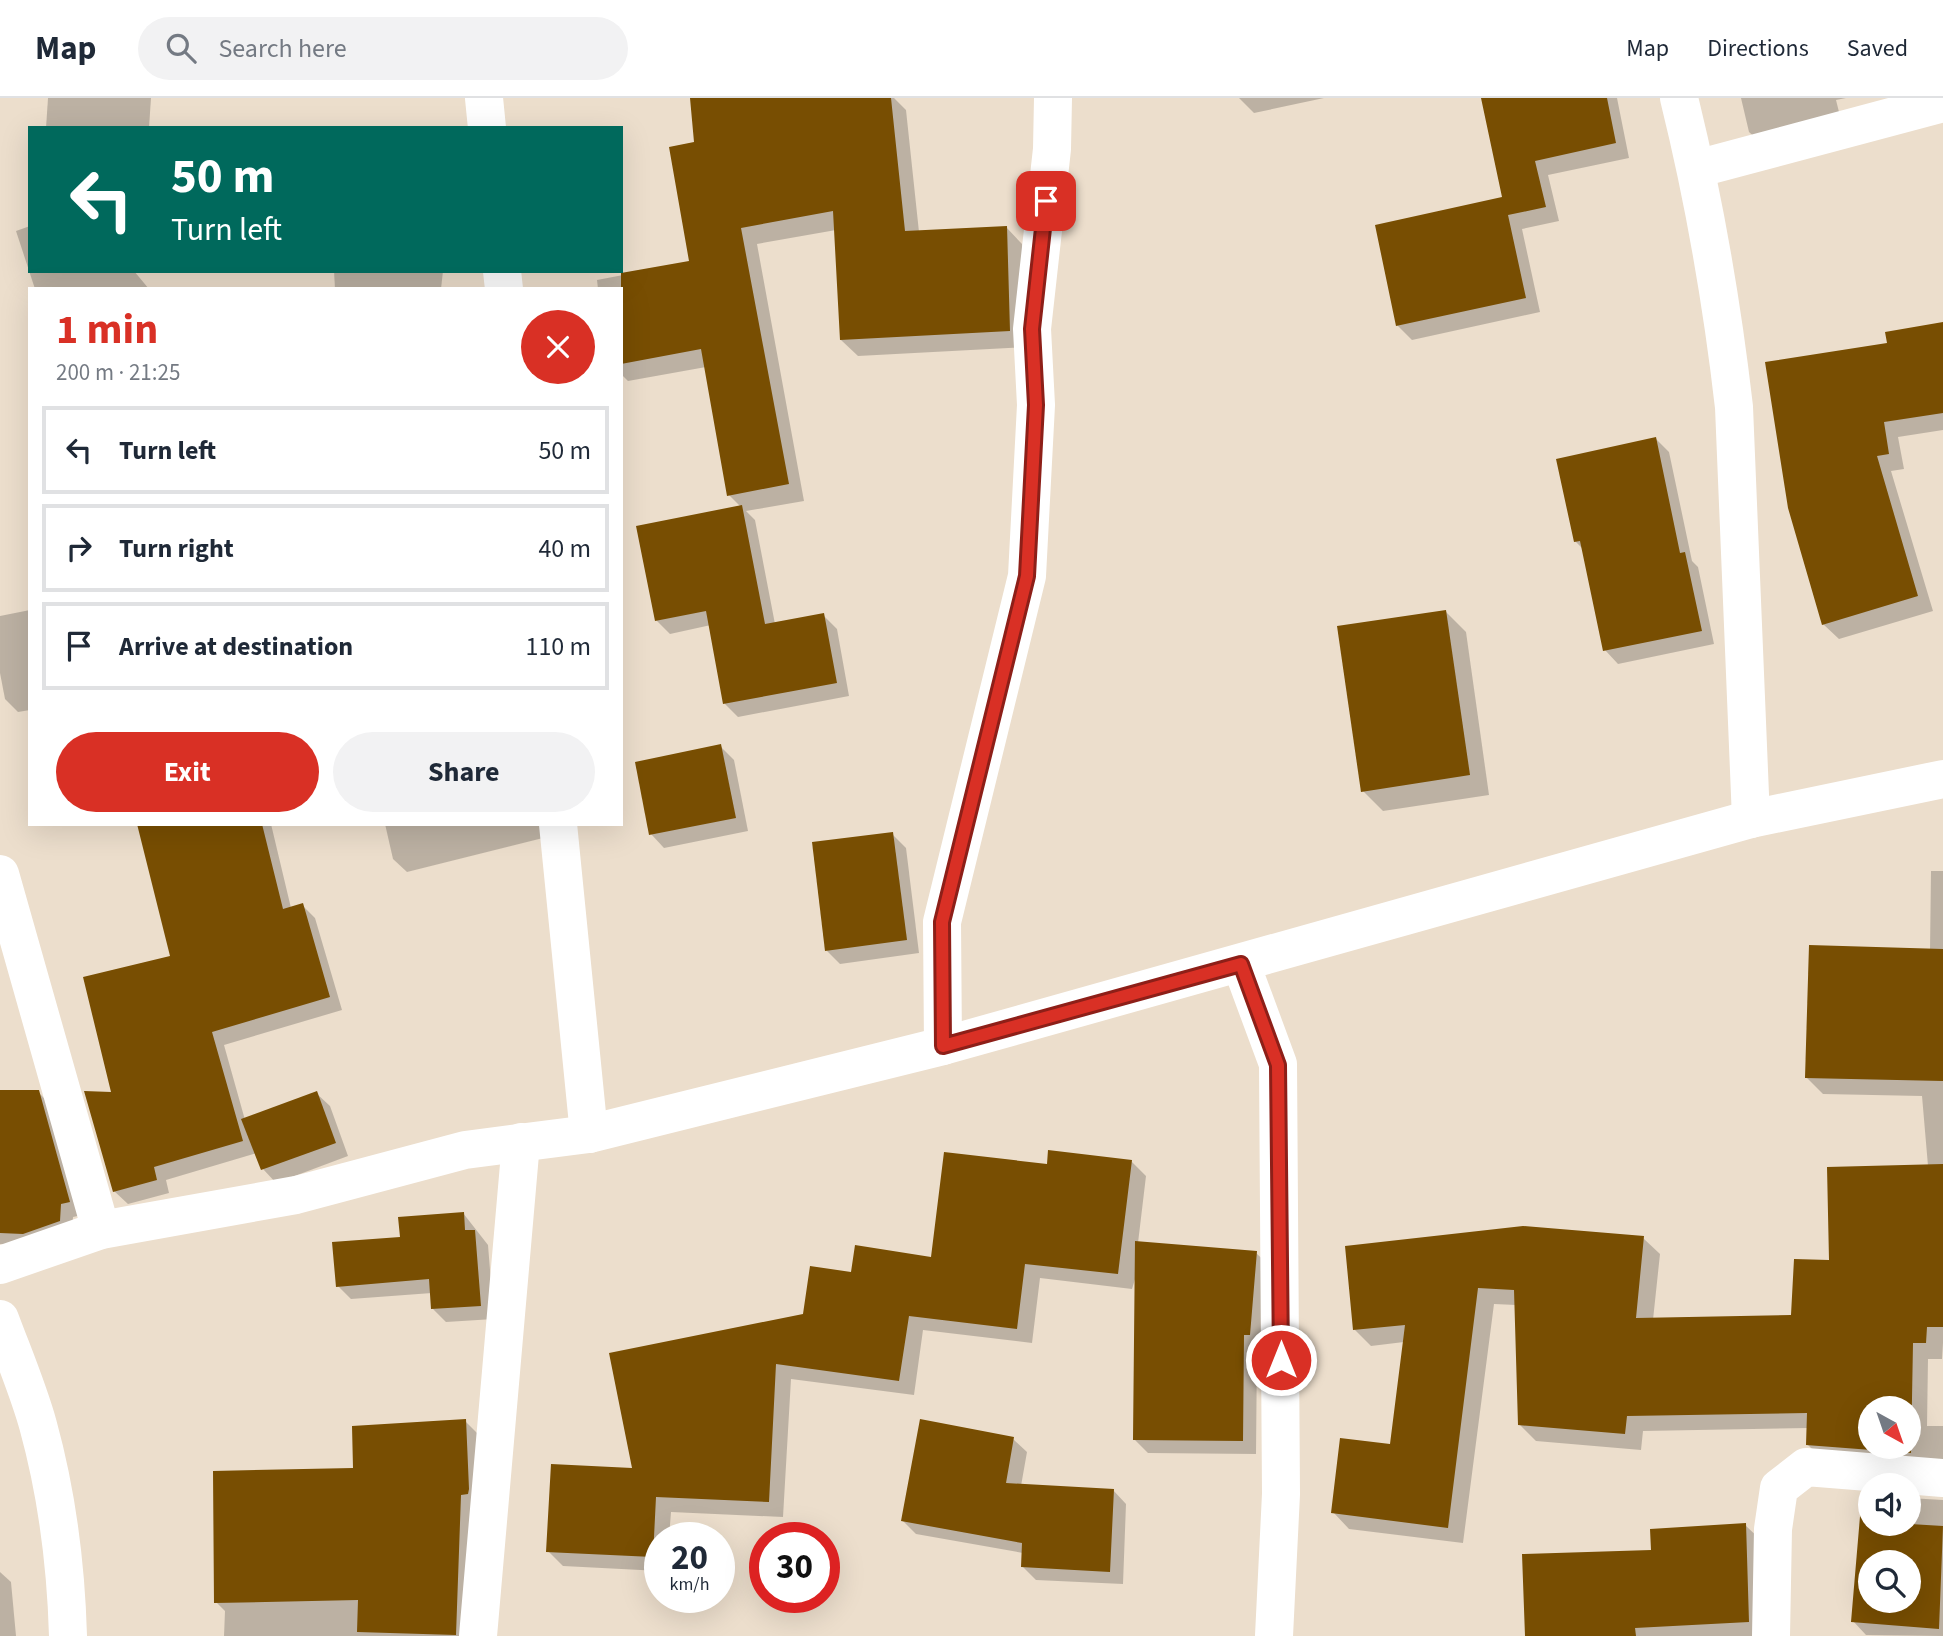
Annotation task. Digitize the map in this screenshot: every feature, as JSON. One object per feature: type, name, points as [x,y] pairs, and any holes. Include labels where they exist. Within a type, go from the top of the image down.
[{"type":"street","points":[[484,98],[487,126]]},
{"type":"street","points":[[943,1046],[942,922],[1027,576],[1036,405],[1032,329],[1052,149],[1053,98]]},
{"type":"street","points":[[1679,98],[1696,169],[1727,349],[1734,407],[1751,819]]},
{"type":"street","points":[[1696,169],[1943,103]]},
{"type":"street","points":[[0,1265],[101,1230],[296,1195],[465,1150],[590,1134],[943,1046],[1751,819],[1943,779]]},
{"type":"street","points":[[558,826],[590,1134]]},
{"type":"street","points":[[0,874],[101,1230]]},
{"type":"street","points":[[1241,964],[1278,1065],[1281,1494],[1274,1636]]},
{"type":"street","points":[[478,1636],[521,1142]]},
{"type":"street","points":[[0,1319],[38,1423],[54,1490],[67,1586],[68,1636]]},
{"type":"street","points":[[1771,1636],[1773,1529],[1779,1488],[1806,1467],[1943,1478]]},
{"type":"building","points":[[690,98],[891,98],[905,231],[1007,226],[1010,331],[840,340],[833,211],[741,228],[789,484],[727,496],[701,349],[623,364],[621,273],[689,261],[669,147],[694,142]]},
{"type":"building","points":[[1481,98],[1607,98],[1616,143],[1535,161],[1546,207],[1508,215],[1526,298],[1396,326],[1375,225],[1502,197]]},
{"type":"building","points":[[1943,322],[1943,413],[1884,422],[1889,454],[1877,456],[1918,596],[1822,625],[1788,508],[1765,362],[1887,343],[1885,332]]},
{"type":"building","points":[[1656,437],[1680,553],[1685,552],[1702,631],[1603,651],[1580,541],[1574,542],[1556,459]]},
{"type":"building","points":[[742,505],[765,624],[824,613],[837,683],[723,704],[706,611],[655,621],[636,526]]},
{"type":"building","points":[[1446,610],[1470,775],[1361,792],[1337,626]]},
{"type":"building","points":[[721,744],[736,818],[649,835],[635,762]]},
{"type":"building","points":[[138,826],[262,826],[283,909],[303,903],[330,997],[212,1032],[243,1141],[154,1167],[157,1180],[113,1192],[84,1091],[111,1092],[83,977],[170,956]]},
{"type":"building","points":[[893,832],[907,940],[825,951],[812,842]]},
{"type":"building","points":[[1809,945],[1943,949],[1943,1081],[1805,1078]]},
{"type":"building","points":[[0,1090],[39,1090],[70,1202],[61,1204],[60,1221],[23,1234],[0,1233]]},
{"type":"building","points":[[317,1091],[336,1143],[261,1170],[241,1119]]},
{"type":"building","points":[[1048,1150],[1132,1160],[1118,1274],[1025,1264],[1017,1329],[909,1316],[899,1381],[776,1364],[769,1502],[656,1497],[655,1522],[644,1522],[644,1557],[546,1552],[551,1464],[632,1468],[609,1353],[803,1314],[810,1266],[851,1272],[855,1245],[931,1257],[944,1152],[1047,1164]]},
{"type":"building","points":[[1943,1164],[1943,1327],[1927,1327],[1926,1343],[1913,1343],[1912,1396],[1858,1396],[1858,1449],[1806,1445],[1807,1413],[1627,1416],[1625,1434],[1518,1425],[1514,1290],[1478,1288],[1448,1528],[1331,1513],[1340,1438],[1390,1444],[1405,1325],[1353,1330],[1345,1246],[1523,1226],[1644,1236],[1636,1318],[1791,1315],[1794,1259],[1829,1260],[1827,1167]]},
{"type":"building","points":[[464,1212],[465,1230],[475,1230],[481,1306],[431,1309],[429,1279],[336,1287],[332,1242],[400,1237],[398,1217]]},
{"type":"building","points":[[1135,1241],[1257,1251],[1250,1335],[1244,1335],[1243,1441],[1133,1440]]},
{"type":"building","points":[[466,1419],[469,1489],[468,1494],[461,1495],[456,1635],[357,1632],[358,1600],[214,1603],[213,1471],[353,1468],[352,1426]]},
{"type":"building","points":[[920,1419],[1014,1437],[1006,1483],[1114,1489],[1110,1572],[1021,1567],[1022,1543],[901,1521]]},
{"type":"building","points":[[1746,1523],[1749,1622],[1635,1628],[1636,1636],[1525,1636],[1522,1554],[1651,1550],[1650,1529]]},
{"type":"building","points":[[1921,1525],[1943,1526],[1939,1629],[1851,1622],[1858,1536],[1921,1536]]},
{"type":"route","points":[[1046,201],[1032,329],[1036,405],[1027,576],[942,922],[943,1046],[1241,964],[1278,1065],[1281,1119],[1281,1360]]}]
